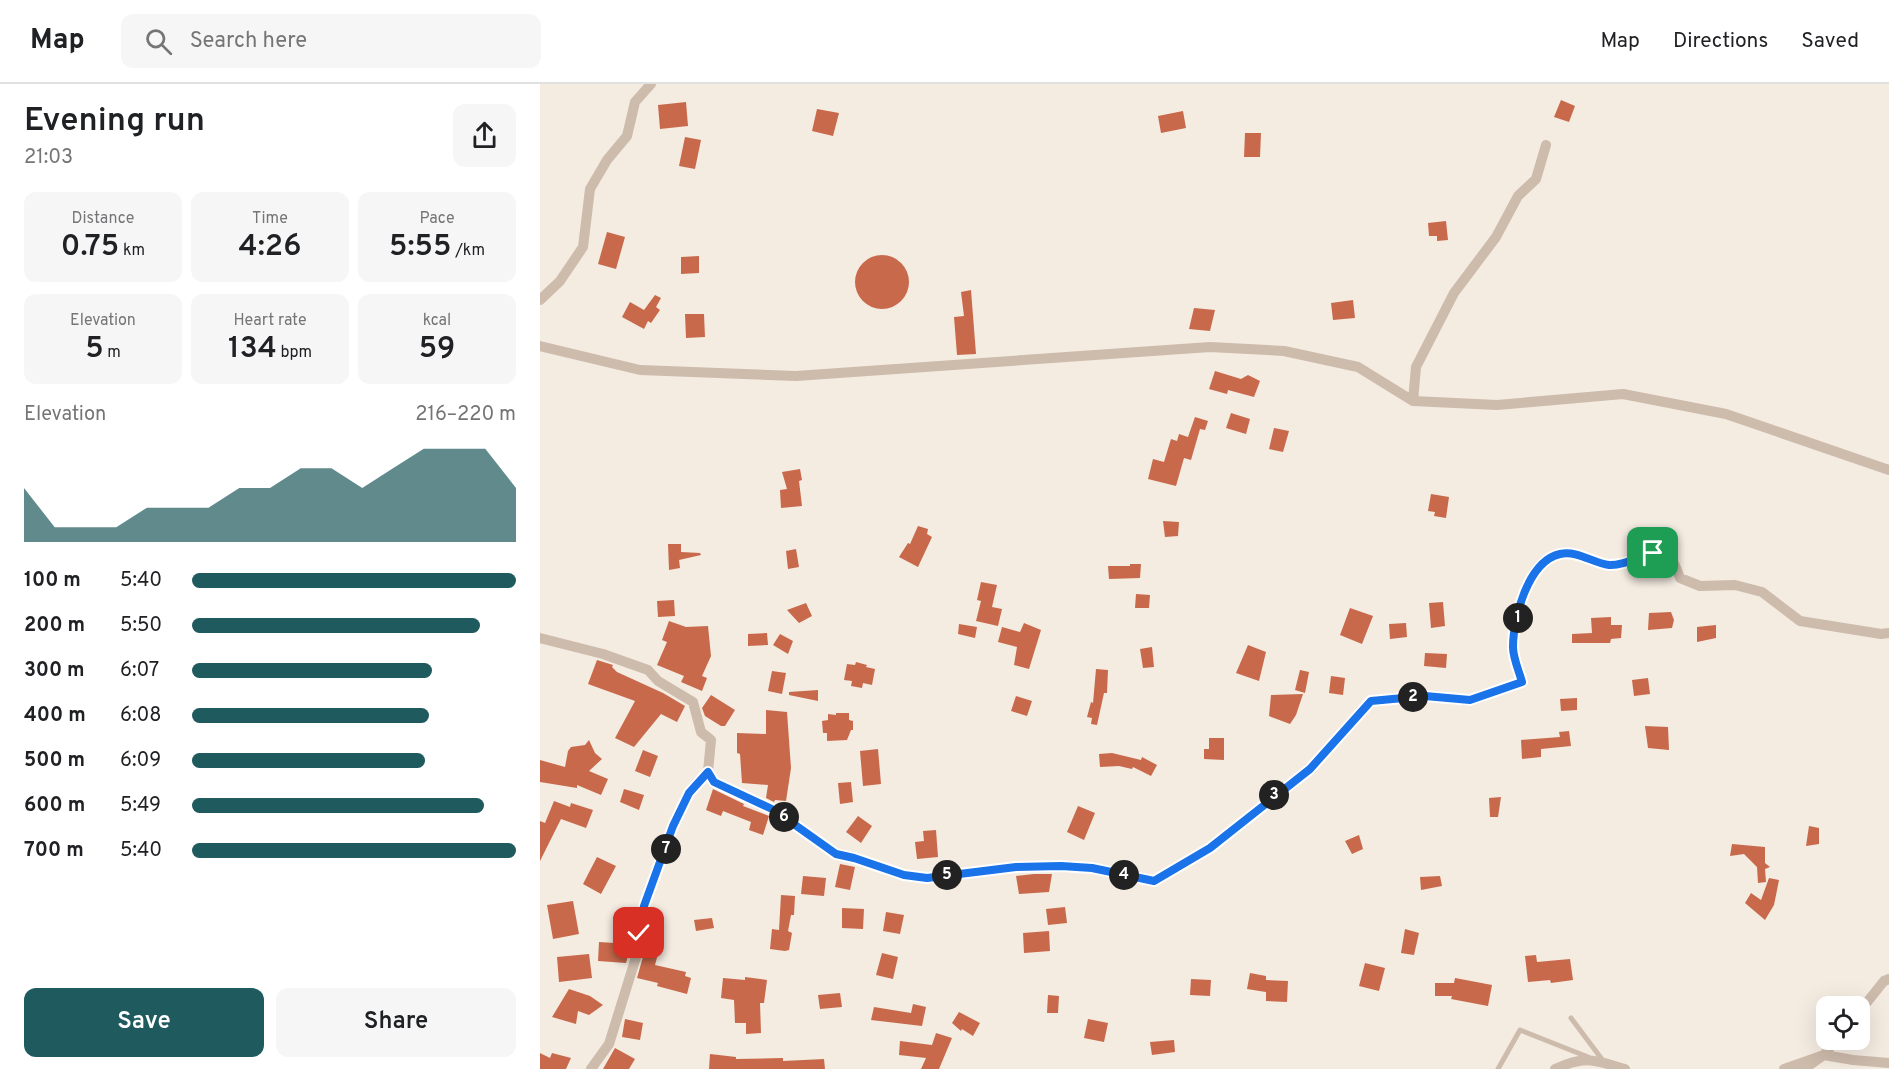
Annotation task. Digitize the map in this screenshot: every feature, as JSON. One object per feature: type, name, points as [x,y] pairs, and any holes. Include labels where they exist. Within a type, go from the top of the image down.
[{"type":"street","points":[[540,300],[560,281],[583,247],[590,189],[607,160],[627,136],[635,102],[651,84]]},
{"type":"street","points":[[1413,401],[1416,367],[1454,293],[1496,237],[1518,196],[1536,179],[1546,146]]},
{"type":"street","points":[[540,346],[640,370],[796,376],[1210,347],[1284,351],[1358,367],[1413,401],[1497,405],[1623,394],[1726,414],[1889,470]]},
{"type":"street","points":[[540,638],[603,654],[648,670],[658,681],[693,702],[701,732],[711,740],[708,772],[714,782],[774,810],[836,854],[904,875],[927,878],[1016,867],[1061,866],[1092,868],[1154,881],[1210,848],[1310,769],[1371,701],[1425,696],[1470,700],[1522,682],[1513,648],[1526,589],[1539,566],[1560,554],[1574,554],[1610,565],[1653,553],[1664,554],[1672,561],[1680,578],[1700,586],[1735,585],[1762,592],[1800,621],[1881,634],[1889,633]]},
{"type":"street","points":[[591,1069],[609,1044],[637,954],[644,906],[673,826],[689,793],[708,772]]},
{"type":"street","points":[[1870,998],[1884,981],[1889,979]]},
{"type":"street","points":[[1804,1069],[1828,1050]]},
{"type":"street","points":[[1784,1069],[1824,1055],[1889,1063]]},
{"type":"street","points":[[1555,1069],[1569,1062],[1593,1059],[1625,1069]]},
{"type":"lane","points":[[1571,1018],[1605,1063]]},
{"type":"lane","points":[[1498,1069],[1520,1030],[1593,1059]]},
{"type":"building","points":[[1561,100],[1575,106],[1569,122],[1554,117]]},
{"type":"building","points":[[686,102],[688,126],[660,129],[658,105]]},
{"type":"building","points":[[817,109],[839,113],[833,136],[812,131]]},
{"type":"building","points":[[1183,111],[1186,128],[1161,133],[1158,116]]},
{"type":"building","points":[[1245,133],[1261,133],[1260,157],[1244,157]]},
{"type":"building","points":[[685,137],[701,140],[695,169],[679,166]]},
{"type":"building","points":[[1446,221],[1448,240],[1437,241],[1437,236],[1429,236],[1428,223]]},
{"type":"building","points":[[607,232],[625,237],[616,269],[598,264]]},
{"type":"building","points":[[877,255],[887,255],[897,259],[905,267],[909,282],[905,297],[897,305],[887,309],[877,309],[867,305],[859,297],[855,287],[855,277],[859,267],[867,259]]},
{"type":"building","points":[[699,256],[699,273],[681,274],[681,257]]},
{"type":"building","points":[[971,290],[976,354],[957,355],[954,317],[964,316],[961,292]]},
{"type":"building","points":[[655,295],[661,298],[656,307],[660,310],[651,323],[648,321],[644,329],[622,317],[630,302],[644,310]]},
{"type":"building","points":[[1353,300],[1355,318],[1333,320],[1331,303]]},
{"type":"building","points":[[1194,308],[1215,310],[1210,331],[1189,329]]},
{"type":"building","points":[[685,314],[704,314],[705,337],[686,338]]},
{"type":"building","points":[[1215,371],[1241,379],[1248,375],[1260,381],[1254,397],[1228,390],[1227,394],[1209,389]]},
{"type":"building","points":[[1231,413],[1250,419],[1246,434],[1226,428]]},
{"type":"building","points":[[1195,417],[1208,421],[1205,430],[1200,429],[1191,460],[1184,458],[1176,486],[1148,479],[1153,459],[1164,462],[1171,439],[1177,441],[1179,434],[1188,437]]},
{"type":"building","points":[[1274,428],[1289,431],[1283,452],[1269,449]]},
{"type":"building","points":[[800,469],[802,506],[781,508],[780,490],[787,489],[782,472]]},
{"type":"building","points":[[1431,494],[1449,497],[1446,518],[1434,516],[1435,512],[1428,511]]},
{"type":"building","points":[[1163,521],[1179,522],[1178,536],[1165,537]]},
{"type":"building","points":[[918,526],[928,529],[927,534],[932,537],[918,567],[899,557],[908,543],[910,544]]},
{"type":"building","points":[[668,544],[681,544],[681,552],[700,553],[701,555],[679,560],[680,568],[669,570]]},
{"type":"building","points":[[796,549],[799,567],[788,569],[786,551]]},
{"type":"building","points":[[1130,564],[1141,564],[1140,578],[1109,579],[1108,566],[1130,566]]},
{"type":"building","points":[[981,582],[997,585],[992,607],[1002,609],[998,626],[976,621],[981,601],[977,600]]},
{"type":"building","points":[[1136,594],[1150,595],[1149,608],[1135,608]]},
{"type":"building","points":[[674,600],[675,616],[658,617],[657,601]]},
{"type":"building","points":[[1443,602],[1445,626],[1431,628],[1429,603]]},
{"type":"building","points":[[806,603],[812,616],[799,623],[787,610]]},
{"type":"building","points":[[1350,608],[1373,616],[1362,644],[1340,635]]},
{"type":"building","points":[[1671,612],[1674,620],[1672,628],[1648,630],[1649,613]]},
{"type":"building","points":[[1611,617],[1611,625],[1622,625],[1621,638],[1611,639],[1610,643],[1572,643],[1572,634],[1592,633],[1591,618]]},
{"type":"building","points":[[669,621],[686,627],[708,626],[711,656],[702,676],[707,678],[702,691],[681,682],[684,676],[657,665],[667,642],[662,640]]},
{"type":"building","points":[[1024,623],[1041,630],[1029,669],[1014,665],[1017,647],[998,642],[1002,627],[1020,632]]},
{"type":"building","points":[[1406,623],[1407,637],[1390,639],[1389,624]]},
{"type":"building","points":[[959,624],[977,627],[975,638],[958,634]]},
{"type":"building","points":[[1716,625],[1716,638],[1697,642],[1697,627]]},
{"type":"building","points":[[767,633],[768,645],[748,646],[748,634]]},
{"type":"building","points":[[780,634],[793,641],[788,654],[773,645]]},
{"type":"building","points":[[1248,645],[1266,652],[1259,681],[1236,673]]},
{"type":"building","points":[[1152,647],[1154,667],[1143,668],[1140,649]]},
{"type":"building","points":[[1425,653],[1447,654],[1446,668],[1424,666]]},
{"type":"building","points":[[597,660],[613,665],[612,667],[617,672],[685,706],[677,722],[661,714],[634,747],[615,738],[635,701],[588,684]]},
{"type":"building","points":[[856,662],[875,669],[872,685],[863,683],[862,688],[851,686],[852,681],[844,680],[847,664],[855,665]]},
{"type":"building","points":[[1096,669],[1108,670],[1107,693],[1104,693],[1097,725],[1091,724],[1092,718],[1087,717],[1091,702],[1093,703]]},
{"type":"building","points":[[1300,670],[1309,672],[1305,693],[1295,690]]},
{"type":"building","points":[[772,671],[786,673],[782,694],[768,691]]},
{"type":"building","points":[[1331,676],[1345,678],[1343,695],[1329,693]]},
{"type":"building","points":[[1648,678],[1650,694],[1634,696],[1632,680]]},
{"type":"building","points":[[818,690],[818,701],[789,695],[789,692]]},
{"type":"building","points":[[1303,694],[1296,715],[1290,724],[1269,716],[1271,695]]},
{"type":"building","points":[[711,695],[735,710],[725,726],[705,716],[702,708]]},
{"type":"building","points":[[1016,696],[1032,701],[1027,716],[1011,711]]},
{"type":"building","points":[[1577,698],[1577,710],[1561,711],[1560,699]]},
{"type":"building","points":[[766,710],[787,712],[791,768],[786,801],[775,800],[774,802],[766,798],[768,785],[742,783],[740,754],[737,753],[737,733],[766,734]]},
{"type":"building","points":[[836,713],[849,713],[849,720],[853,721],[853,730],[847,740],[827,741],[827,733],[823,733],[822,721],[828,720],[828,714],[836,715]]},
{"type":"building","points":[[1645,726],[1668,727],[1669,750],[1648,748]]},
{"type":"building","points":[[1569,731],[1571,746],[1541,749],[1541,757],[1522,759],[1521,740],[1560,737],[1559,732]]},
{"type":"building","points":[[1209,738],[1224,738],[1224,760],[1204,759],[1204,749],[1209,749]]},
{"type":"building","points":[[589,740],[595,753],[602,759],[589,771],[608,779],[601,795],[577,785],[577,788],[540,782],[540,760],[565,767],[571,747],[585,745]]},
{"type":"building","points":[[878,749],[881,784],[863,786],[860,751]]},
{"type":"building","points":[[643,750],[658,756],[650,777],[635,771]]},
{"type":"building","points":[[1112,753],[1141,760],[1142,757],[1157,765],[1151,776],[1133,767],[1132,769],[1119,766],[1100,767],[1099,754]]},
{"type":"building","points":[[851,782],[853,802],[840,804],[838,783]]},
{"type":"building","points":[[624,789],[644,795],[639,810],[620,802]]},
{"type":"building","points":[[713,789],[744,804],[743,806],[769,816],[763,835],[749,830],[751,822],[723,811],[721,816],[706,810]]},
{"type":"building","points":[[1501,797],[1498,817],[1490,817],[1489,798]]},
{"type":"building","points":[[554,801],[570,807],[571,803],[593,810],[586,828],[561,819],[540,861],[540,821],[545,823]]},
{"type":"building","points":[[1078,806],[1095,813],[1084,840],[1067,832]]},
{"type":"building","points":[[858,816],[872,826],[861,843],[846,832]]},
{"type":"building","points":[[1809,826],[1819,828],[1819,844],[1806,846]]},
{"type":"building","points":[[936,830],[938,857],[917,859],[915,842],[924,841],[923,831]]},
{"type":"building","points":[[1359,835],[1363,849],[1352,854],[1345,841]]},
{"type":"building","points":[[1732,844],[1765,847],[1765,863],[1770,867],[1765,869],[1766,882],[1758,883],[1757,867],[1744,854],[1730,856]]},
{"type":"building","points":[[597,857],[616,866],[601,894],[583,884]]},
{"type":"building","points":[[840,864],[855,867],[850,890],[835,887]]},
{"type":"building","points":[[1052,874],[1049,892],[1019,894],[1016,876]]},
{"type":"building","points":[[803,876],[826,878],[824,896],[801,894]]},
{"type":"building","points":[[1440,876],[1442,886],[1421,890],[1420,877]]},
{"type":"building","points":[[1769,878],[1779,880],[1774,905],[1765,920],[1745,903],[1751,893],[1761,900]]},
{"type":"building","points":[[781,895],[795,896],[794,915],[791,915],[788,931],[792,933],[789,950],[785,951],[770,949],[772,929],[779,930]]},
{"type":"building","points":[[573,901],[579,934],[553,939],[547,905]]},
{"type":"building","points":[[1065,907],[1067,923],[1048,925],[1046,909]]},
{"type":"building","points":[[842,908],[864,909],[863,929],[842,928]]},
{"type":"building","points":[[886,912],[904,915],[900,934],[883,931]]},
{"type":"building","points":[[712,918],[714,928],[696,931],[694,920]]},
{"type":"building","points":[[1405,929],[1419,933],[1414,955],[1401,953]]},
{"type":"building","points":[[1049,931],[1050,951],[1024,953],[1023,933]]},
{"type":"building","points":[[599,942],[631,944],[626,963],[598,961]]},
{"type":"building","points":[[646,946],[659,950],[655,965],[686,972],[685,976],[691,978],[687,994],[637,978]]},
{"type":"building","points":[[882,953],[898,957],[893,979],[876,975]]},
{"type":"building","points":[[589,954],[592,978],[559,982],[557,957]]},
{"type":"building","points":[[1536,955],[1537,962],[1570,959],[1573,980],[1551,983],[1550,980],[1528,982],[1525,956]]},
{"type":"building","points":[[1365,963],[1385,968],[1379,991],[1359,986]]},
{"type":"building","points":[[1250,973],[1266,976],[1266,980],[1288,981],[1287,1002],[1266,1001],[1266,992],[1247,989]]},
{"type":"building","points":[[745,977],[767,980],[764,1003],[760,1003],[761,1033],[746,1034],[746,1023],[735,1023],[734,1000],[721,998],[723,978],[745,980]]},
{"type":"building","points":[[1455,978],[1492,985],[1488,1006],[1451,999],[1452,996],[1435,996],[1435,983],[1454,983]]},
{"type":"building","points":[[1191,979],[1211,980],[1210,996],[1190,995]]},
{"type":"building","points":[[569,989],[590,996],[603,1005],[589,1015],[578,1011],[576,1024],[552,1017]]},
{"type":"building","points":[[840,993],[842,1007],[820,1009],[818,995]]},
{"type":"building","points":[[1048,995],[1059,996],[1058,1013],[1047,1013]]},
{"type":"building","points":[[913,1004],[926,1007],[922,1026],[871,1020],[874,1007],[911,1013]]},
{"type":"building","points":[[959,1012],[980,1023],[973,1036],[962,1029],[961,1031],[952,1023]]},
{"type":"building","points":[[625,1019],[643,1023],[640,1040],[622,1037]]},
{"type":"building","points":[[1088,1019],[1108,1023],[1104,1042],[1084,1038]]},
{"type":"building","points":[[936,1033],[952,1038],[939,1069],[921,1069],[926,1058],[899,1055],[900,1041],[932,1045]]},
{"type":"building","points":[[1174,1040],[1175,1052],[1152,1055],[1150,1042]]},
{"type":"building","points":[[615,1048],[635,1059],[629,1069],[603,1069]]},
{"type":"building","points":[[540,1053],[550,1058],[552,1053],[571,1058],[566,1069],[540,1069]]},
{"type":"building","points":[[710,1054],[736,1057],[736,1059],[783,1058],[783,1061],[824,1059],[825,1069],[709,1069]]},
{"type":"route","points":[[639,933],[644,906],[673,826],[689,793],[708,772],[714,782],[774,810],[836,854],[904,875],[927,878],[1016,867],[1061,866],[1092,868],[1154,881],[1210,848],[1310,769],[1371,701],[1425,696],[1470,700],[1522,682],[1513,648],[1518,617],[1526,589],[1539,566],[1547,560],[1560,554],[1574,554],[1610,565],[1653,553]]}]
